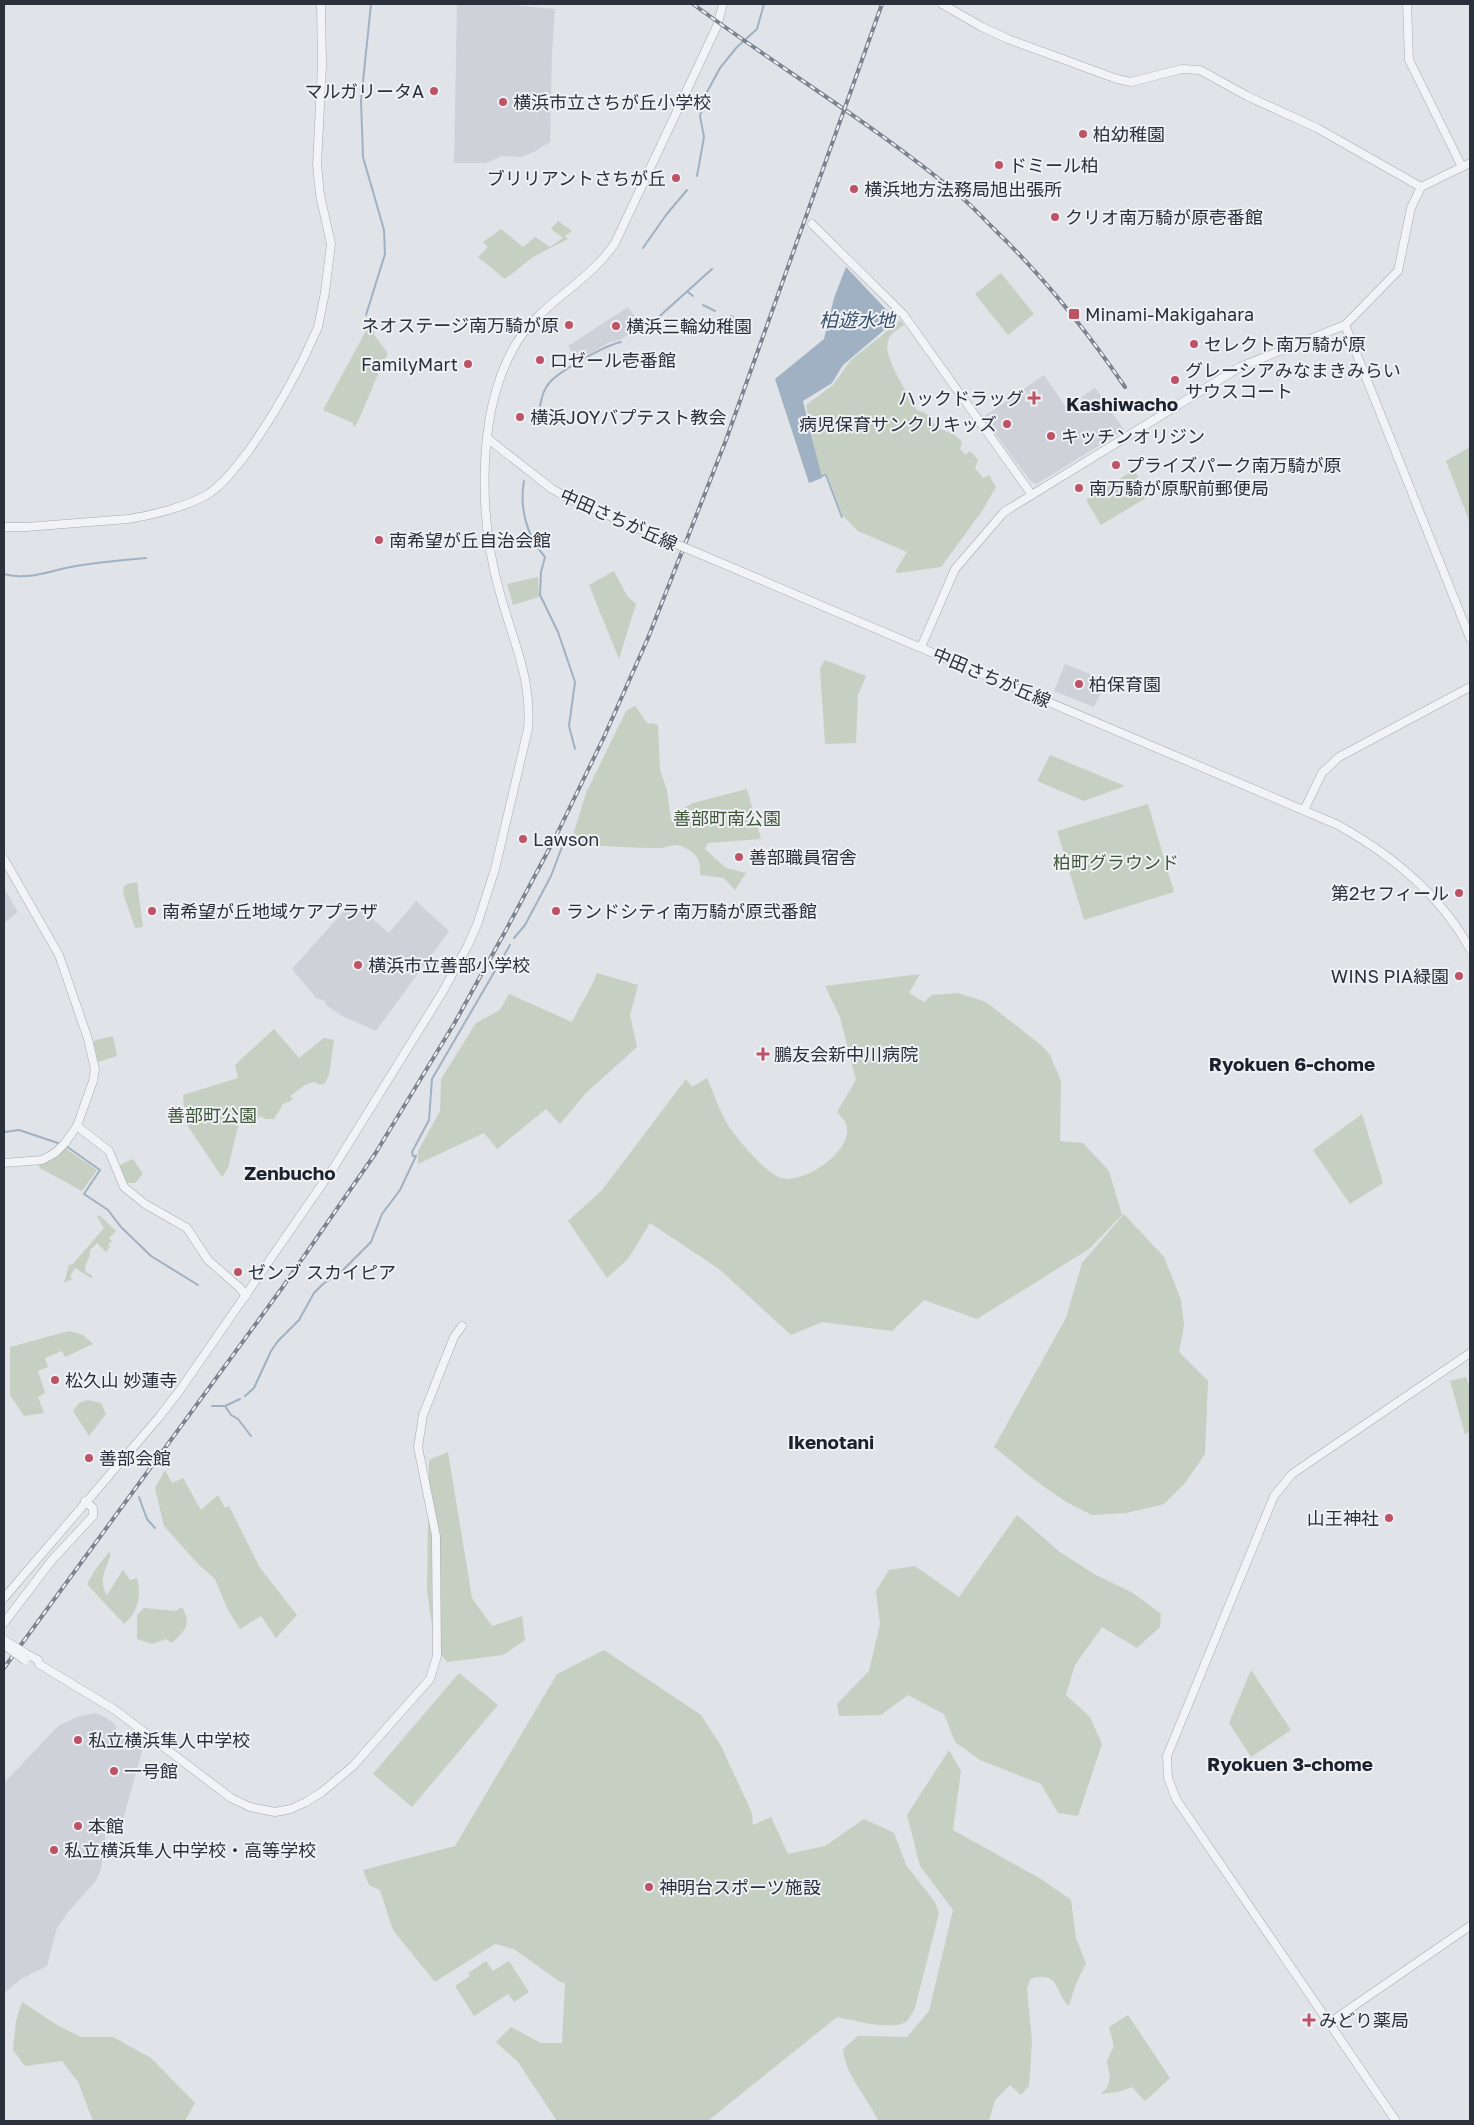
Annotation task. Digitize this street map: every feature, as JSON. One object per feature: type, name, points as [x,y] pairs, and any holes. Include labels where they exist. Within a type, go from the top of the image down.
[{"type":"street","points":[[4,527],[128,519],[150,515],[203,498],[220,485],[237,466],[273,416],[318,327],[331,244],[320,195],[317,165],[322,61],[321,4]]},
{"type":"street","points":[[4,1598],[85,1501],[160,1416],[246,1296],[334,1167],[442,993],[470,941],[495,869],[528,729],[529,710],[528,687],[500,593],[491,554],[486,496],[487,438],[494,398],[499,380],[514,348],[538,314],[594,269],[615,243],[717,26],[723,4]]},
{"type":"street","points":[[942,4],[982,27],[1008,39],[1117,79],[1131,82],[1182,69],[1200,70],[1247,96],[1318,128],[1420,187]]},
{"type":"street","points":[[1408,4],[1408,60],[1462,167]]},
{"type":"street","points":[[922,647],[956,569],[1000,516],[1240,368],[1345,325],[1398,271],[1411,208],[1420,187],[1470,163]]},
{"type":"street","points":[[812,224],[903,314],[1032,495]]},
{"type":"street","points":[[1345,325],[1470,638]]},
{"type":"street","name":"中田さちが丘線","points":[[487,438],[544,483],[570,499],[1338,825],[1368,842],[1405,870],[1436,900],[1470,949]]},
{"type":"street","points":[[1304,810],[1322,773],[1339,757],[1470,687]]},
{"type":"street","points":[[4,859],[59,955],[88,1039],[94,1069],[93,1081],[77,1126],[65,1143],[49,1157],[42,1160],[4,1163]]},
{"type":"street","points":[[77,1126],[109,1151],[124,1187],[145,1204],[187,1228],[208,1260],[240,1288],[246,1296]]},
{"type":"street","points":[[4,1645],[25,1656],[38,1660],[39,1664],[116,1710],[216,1788],[250,1807],[275,1812],[291,1809],[322,1792],[354,1766],[430,1679],[434,1667],[437,1656],[436,1536],[418,1447],[423,1415],[451,1344],[462,1326]]},
{"type":"street","points":[[1396,2121],[1176,1799],[1168,1778],[1167,1756],[1274,1496],[1292,1474],[1470,1353]]},
{"type":"street","points":[[4,1622],[52,1560],[93,1516],[93,1508],[85,1501]]},
{"type":"street","points":[[4,1640],[25,1656]]},
{"type":"street","points":[[1329,2023],[1470,1926]]},
{"type":"shaded area","name":"横浜市立さちが丘小学校","points":[[457,4],[500,4],[555,9],[550,142],[536,151],[521,157],[502,156],[486,163],[454,163]]},
{"type":"shaded area","points":[[628,307],[642,326],[620,340],[608,343],[578,361],[568,346]]},
{"type":"shaded area","points":[[1044,375],[1066,407],[1095,388],[1124,430],[1037,484],[1031,482],[983,417]]},
{"type":"shaded area","points":[[1065,664],[1107,681],[1094,707],[1054,691]]},
{"type":"shaded area","points":[[4,888],[18,912],[4,923]]},
{"type":"shaded area","name":"横浜市立善部小学校","points":[[416,901],[449,931],[376,1031],[342,1016],[326,1005],[325,1001],[316,998],[292,969],[351,903],[354,903],[389,933]]},
{"type":"shaded area","name":"私立横浜隼人中学校・高等学校","points":[[95,1713],[115,1724],[117,1733],[121,1736],[130,1738],[139,1735],[145,1741],[123,1819],[106,1830],[101,1869],[96,1881],[68,1912],[57,1928],[47,1966],[21,1979],[4,1993],[4,1783],[58,1726],[77,1717]]},
{"type":"green space","points":[[558,221],[572,231],[565,236],[568,239],[533,257],[505,279],[478,257],[488,247],[483,242],[501,229],[523,247],[535,237],[550,247],[563,238],[551,229]]},
{"type":"green space","points":[[1001,273],[1034,314],[1008,335],[975,294]]},
{"type":"green space","points":[[901,320],[904,325],[890,336],[887,348],[892,366],[903,386],[917,410],[928,415],[938,427],[958,438],[962,442],[960,449],[966,455],[970,451],[978,460],[975,468],[983,478],[989,475],[996,487],[982,511],[941,567],[899,573],[895,572],[907,552],[858,531],[843,516],[827,474],[820,475],[806,405],[833,385],[851,360]]},
{"type":"green space","points":[[367,329],[375,332],[374,335],[387,352],[387,355],[355,427],[353,423],[323,410]]},
{"type":"green space","points":[[1470,447],[1470,523],[1446,461]]},
{"type":"green space","points":[[1134,470],[1149,496],[1101,525],[1086,500]]},
{"type":"green space","points":[[614,571],[627,596],[636,604],[619,659],[589,585]]},
{"type":"green space","points":[[538,577],[539,597],[513,605],[507,584]]},
{"type":"green space","points":[[825,660],[866,676],[858,695],[856,743],[825,744],[820,668]]},
{"type":"green space","name":"善部町南公園","points":[[635,706],[649,724],[658,725],[660,770],[667,790],[671,820],[680,810],[693,803],[747,789],[761,839],[708,843],[705,849],[726,868],[746,873],[735,890],[724,878],[700,875],[698,860],[694,854],[681,846],[650,848],[585,845],[579,841],[574,832],[586,793],[626,711]]},
{"type":"green space","points":[[1050,755],[1125,786],[1084,801],[1037,781]]},
{"type":"green space","name":"柏町グラウンド","points":[[1148,804],[1174,892],[1084,920],[1057,831]]},
{"type":"green space","points":[[137,882],[143,927],[135,928],[123,893],[124,887],[127,884]]},
{"type":"green space","points":[[597,973],[638,985],[630,1015],[637,1047],[586,1093],[560,1124],[546,1109],[497,1149],[484,1133],[418,1164],[418,1151],[440,1111],[441,1079],[476,1023],[500,1010],[509,994],[572,1022]]},
{"type":"green space","points":[[920,974],[909,993],[924,1002],[932,995],[958,993],[986,1002],[1041,1045],[1050,1055],[1061,1081],[1060,1141],[1083,1143],[1109,1171],[1122,1215],[1089,1249],[977,1319],[924,1300],[892,1331],[822,1322],[791,1335],[719,1269],[650,1223],[628,1259],[607,1278],[568,1221],[602,1190],[686,1079],[692,1087],[707,1078],[729,1127],[768,1170],[781,1178],[791,1179],[814,1171],[836,1154],[843,1144],[847,1134],[846,1124],[837,1112],[856,1080],[840,1017],[825,986]]},
{"type":"green space","name":"善部町公園","points":[[274,1029],[299,1058],[324,1038],[334,1040],[329,1075],[325,1083],[320,1085],[314,1082],[305,1085],[290,1096],[293,1100],[283,1104],[274,1119],[266,1119],[260,1116],[252,1126],[245,1121],[242,1110],[228,1168],[222,1177],[185,1122],[183,1095],[238,1078],[235,1065]]},
{"type":"green space","points":[[113,1036],[117,1056],[98,1062],[93,1043],[96,1040]]},
{"type":"green space","points":[[1362,1114],[1383,1183],[1350,1204],[1313,1150]]},
{"type":"green space","points":[[65,1148],[97,1170],[82,1191],[40,1168],[38,1164],[47,1162]]},
{"type":"green space","points":[[133,1159],[143,1174],[135,1183],[125,1183],[120,1165]]},
{"type":"green space","points":[[1124,1214],[1164,1257],[1181,1300],[1184,1325],[1179,1352],[1208,1381],[1205,1454],[1185,1483],[1164,1504],[1126,1513],[1092,1515],[1066,1502],[1032,1478],[994,1447],[1066,1318],[1082,1263]]},
{"type":"green space","points":[[99,1215],[116,1231],[109,1238],[112,1241],[108,1245],[110,1247],[106,1252],[97,1243],[90,1250],[85,1267],[86,1272],[93,1276],[91,1278],[75,1268],[70,1277],[72,1279],[64,1283],[69,1265],[73,1264],[104,1228],[97,1217]]},
{"type":"green space","points":[[69,1331],[83,1335],[93,1344],[65,1357],[62,1351],[45,1358],[48,1367],[38,1371],[45,1393],[38,1397],[44,1413],[24,1416],[10,1395],[10,1347]]},
{"type":"green space","points":[[1466,1377],[1470,1387],[1470,1431],[1465,1434],[1450,1381]]},
{"type":"green space","points":[[88,1400],[101,1403],[106,1414],[89,1436],[73,1411],[79,1403]]},
{"type":"green space","points":[[448,1452],[472,1598],[492,1626],[522,1616],[525,1640],[503,1655],[447,1662],[435,1647],[427,1590],[429,1460]]},
{"type":"green space","points":[[165,1470],[172,1483],[183,1478],[201,1510],[218,1495],[225,1508],[229,1506],[260,1568],[297,1615],[276,1638],[261,1616],[240,1629],[228,1610],[215,1579],[199,1565],[164,1526],[155,1488]]},
{"type":"green space","points":[[1017,1515],[1060,1552],[1094,1574],[1133,1593],[1161,1614],[1160,1627],[1137,1648],[1102,1627],[1075,1665],[1066,1695],[1090,1717],[1102,1744],[1078,1816],[1058,1813],[1041,1784],[980,1760],[955,1742],[944,1714],[908,1695],[881,1715],[839,1716],[837,1704],[869,1671],[880,1624],[876,1591],[889,1570],[915,1566],[959,1597]]},
{"type":"green space","points":[[109,1552],[111,1554],[103,1580],[104,1590],[107,1595],[123,1570],[130,1580],[137,1578],[139,1590],[138,1603],[129,1620],[124,1624],[87,1584]]},
{"type":"green space","points":[[182,1607],[187,1623],[186,1627],[172,1643],[166,1639],[152,1644],[137,1639],[137,1615],[144,1608],[176,1611]]},
{"type":"green space","name":"神明台スポーツ施設","points":[[604,1650],[701,1715],[721,1746],[752,1813],[753,1825],[771,1817],[788,1854],[825,1846],[864,1819],[894,1833],[906,1865],[935,1902],[939,1913],[915,2008],[907,2021],[901,2024],[883,2025],[837,2017],[709,2120],[557,2121],[518,2062],[496,2042],[511,2027],[541,2043],[562,2043],[565,1983],[560,1982],[514,1949],[495,1944],[435,1982],[393,1930],[380,1890],[369,1885],[363,1870],[455,1846],[557,1674]]},
{"type":"green space","points":[[1251,1670],[1291,1730],[1251,1757],[1229,1723]]},
{"type":"green space","points":[[459,1673],[498,1705],[412,1807],[373,1774]]},
{"type":"green space","points":[[949,1750],[961,1771],[953,1830],[1041,1879],[1071,1900],[1076,1938],[1086,1963],[1075,1986],[1069,2006],[1052,1980],[1047,1977],[1030,1979],[1027,1990],[1032,2041],[1029,2086],[1021,2095],[1010,2085],[995,2100],[989,2121],[878,2121],[852,2077],[843,2049],[858,2036],[907,2037],[929,2011],[953,1910],[920,1866],[907,1815]]},
{"type":"green space","points":[[486,1961],[493,1971],[509,1961],[529,1992],[514,2002],[508,1994],[474,2016],[455,1986],[470,1976],[468,1973]]},
{"type":"green space","points":[[22,2002],[57,2025],[81,2037],[113,2037],[151,2058],[195,2103],[185,2121],[93,2121],[78,2082],[62,2061],[25,2066],[13,2050],[16,2021]]},
{"type":"green space","points":[[1128,2015],[1170,2078],[1145,2101],[1132,2087],[1118,2092],[1101,2094],[1107,2088],[1110,2078],[1107,2061],[1114,2046],[1109,2027]]},
{"type":"water","name":"柏遊水地","points":[[846,267],[896,320],[843,365],[832,383],[803,401],[822,478],[809,483],[775,379],[824,339],[834,298]]},
{"type":"waterway","points":[[366,315],[385,254],[384,230],[363,157],[361,101],[371,4]]},
{"type":"waterway","points":[[697,176],[704,137],[700,116],[707,92],[720,68],[737,47],[757,29],[764,4]]},
{"type":"waterway","points":[[643,248],[666,215],[687,190]]},
{"type":"waterway","points":[[652,323],[712,269]]},
{"type":"waterway","points":[[688,292],[693,296]]},
{"type":"waterway","points":[[703,305],[715,311]]},
{"type":"waterway","points":[[731,316],[741,322]]},
{"type":"waterway","points":[[540,406],[546,388],[556,377],[595,353],[621,342]]},
{"type":"waterway","points":[[821,476],[826,475],[842,517]]},
{"type":"waterway","points":[[524,481],[523,501],[526,522],[533,540],[545,557],[541,572],[540,595],[558,632],[575,682],[569,726],[575,749]]},
{"type":"waterway","points":[[4,574],[32,576],[85,565],[146,558]]},
{"type":"waterway","points":[[514,938],[525,925],[551,876],[565,839]]},
{"type":"waterway","points":[[245,1396],[254,1388],[271,1351],[278,1341],[299,1320],[314,1293],[323,1284],[341,1272],[371,1242],[382,1214],[400,1190],[416,1156],[413,1156],[412,1152],[429,1120],[432,1079],[510,945]]},
{"type":"waterway","points":[[4,1132],[19,1130],[61,1144]]},
{"type":"waterway","points":[[66,1146],[100,1170],[84,1194],[108,1210],[121,1227],[151,1256],[198,1285]]},
{"type":"waterway","points":[[212,1406],[225,1406],[240,1399]]},
{"type":"waterway","points":[[225,1406],[251,1436]]},
{"type":"waterway","points":[[139,1497],[147,1519],[155,1528]]},
{"type":"railway","points":[[693,4],[862,122],[928,170],[964,200],[1013,248],[1048,286],[1080,325],[1125,387]]},
{"type":"railway","points":[[4,1668],[282,1288],[375,1154],[454,1024],[556,836],[604,737],[648,638],[726,440],[882,4]]},
{"type":"place","name":"マルガリータA","points":[[434,91]]},
{"type":"place","name":"横浜市立さちが丘小学校","points":[[503,102]]},
{"type":"place","name":"柏幼稚園","points":[[1083,134]]},
{"type":"place","name":"ドミール柏","points":[[999,165]]},
{"type":"place","name":"ブリリアントさちが丘","points":[[676,178]]},
{"type":"place","name":"横浜地方法務局旭出張所","points":[[854,189]]},
{"type":"place","name":"クリオ南万騎が原壱番館","points":[[1055,217]]},
{"type":"place","name":"Minami-Makigahara","points":[[1074,314]]},
{"type":"place","name":"ネオステージ南万騎が原","points":[[569,325]]},
{"type":"place","name":"横浜三輪幼稚園","points":[[616,326]]},
{"type":"place","name":"セレクト南万騎が原","points":[[1194,344]]},
{"type":"place","name":"ロゼール壱番館","points":[[540,360]]},
{"type":"place","name":"FamilyMart","points":[[468,364]]},
{"type":"place","name":"グレーシアみなまきみらい サウスコート","points":[[1175,380]]},
{"type":"place","name":"ハックドラッグ","points":[[1034,398]]},
{"type":"place","name":"横浜JOYバプテスト教会","points":[[520,417]]},
{"type":"place","name":"病児保育サンクリキッズ","points":[[1007,424]]},
{"type":"place","name":"キッチンオリジン","points":[[1051,436]]},
{"type":"place","name":"プライズパーク南万騎が原","points":[[1116,465]]},
{"type":"place","name":"南万騎が原駅前郵便局","points":[[1079,488]]},
{"type":"place","name":"南希望が丘自治会館","points":[[379,540]]},
{"type":"place","name":"柏保育園","points":[[1079,684]]},
{"type":"place","name":"Lawson","points":[[523,839]]},
{"type":"place","name":"善部職員宿舎","points":[[739,857]]},
{"type":"place","name":"第2セフィール","points":[[1459,893]]},
{"type":"place","name":"南希望が丘地域ケアプラザ","points":[[152,911]]},
{"type":"place","name":"ランドシティ南万騎が原弐番館","points":[[556,911]]},
{"type":"place","name":"横浜市立善部小学校","points":[[358,965]]},
{"type":"place","name":"WINS PIA緑園","points":[[1459,976]]},
{"type":"place","name":"鵬友会新中川病院","points":[[763,1054]]},
{"type":"place","name":"ゼンブ スカイピア","points":[[238,1272]]},
{"type":"place","name":"松久山 妙蓮寺","points":[[55,1380]]},
{"type":"place","name":"善部会館","points":[[89,1458]]},
{"type":"place","name":"山王神社","points":[[1389,1518]]},
{"type":"place","name":"私立横浜隼人中学校","points":[[78,1740]]},
{"type":"place","name":"一号館","points":[[114,1771]]},
{"type":"place","name":"本館","points":[[78,1826]]},
{"type":"place","name":"私立横浜隼人中学校・高等学校","points":[[54,1850]]},
{"type":"place","name":"神明台スポーツ施設","points":[[649,1887]]},
{"type":"place","name":"みどり薬局","points":[[1309,2020]]},
{"type":"district","name":"Kashiwacho","points":[[1122,403]]},
{"type":"district","name":"Ryokuen 6-chome","points":[[1292,1063]]},
{"type":"district","name":"Zenbucho","points":[[290,1172]]},
{"type":"district","name":"Ikenotani","points":[[831,1441]]},
{"type":"district","name":"Ryokuen 3-chome","points":[[1290,1763]]}]
